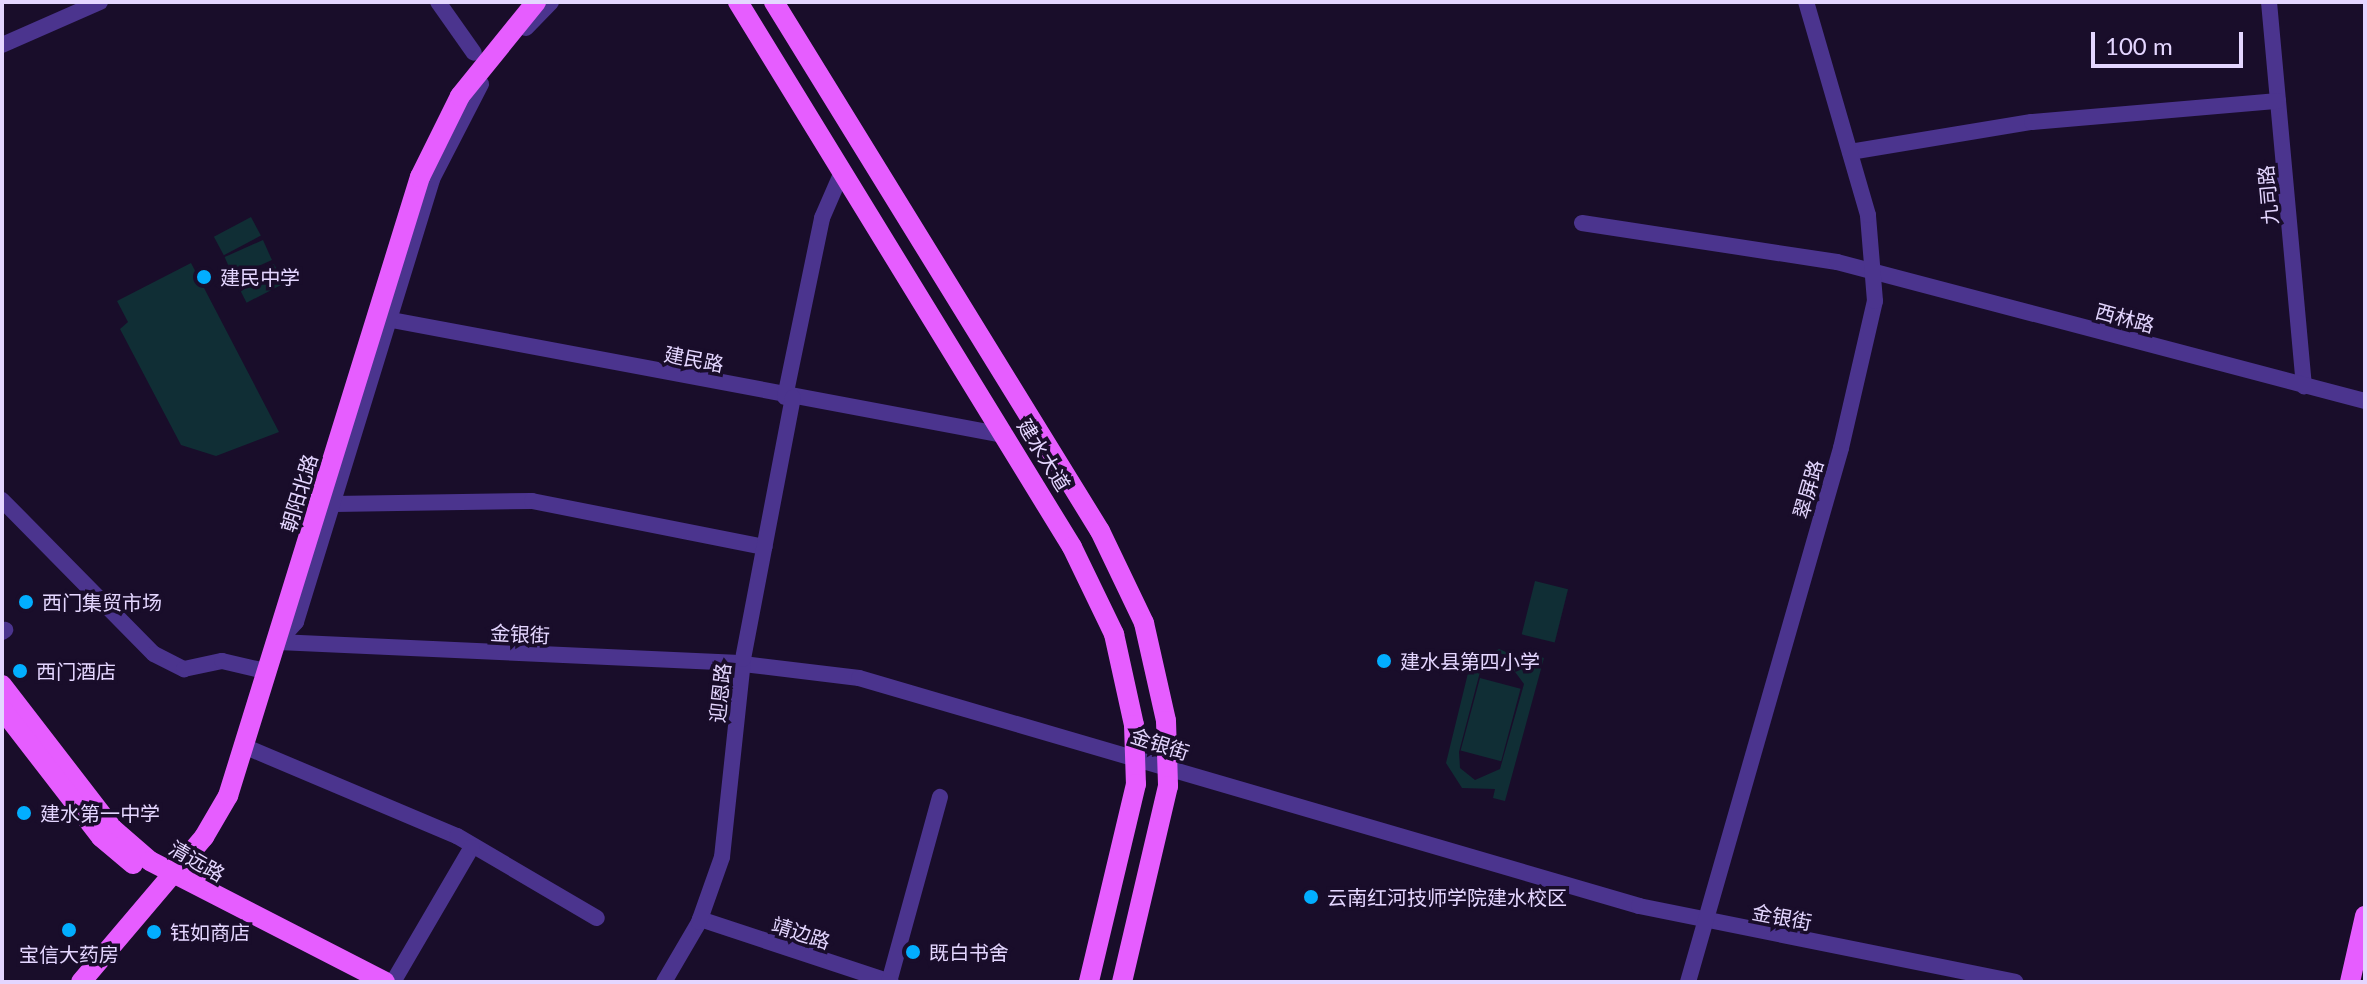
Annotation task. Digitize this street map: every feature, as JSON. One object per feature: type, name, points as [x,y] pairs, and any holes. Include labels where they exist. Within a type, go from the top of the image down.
[{"type":"main road","name":"朝阳北路","points":[[81,982],[162,877],[217,791],[409,173],[474,53],[519,2]]},
{"type":"main road","name":"朝阳北路","points":[[65,982],[213,823],[246,747],[384,319],[420,177],[448,116],[536,2]]},
{"type":"main road","name":"建水大道","points":[[738,2],[1004,435],[1107,615],[1125,669],[1136,757],[1129,836],[1089,982]]},
{"type":"main road","name":"建水大道","points":[[774,2],[1114,556],[1156,662],[1168,767],[1160,843],[1122,982]]},
{"type":"main road","name":"清远路","points":[[2,685],[112,828],[162,877],[385,982]]},
{"type":"main road","name":"清远路","points":[[2,709],[101,837],[162,877],[361,982]]},
{"type":"main road","points":[[2350,982],[2365,916]]},
{"type":"street","points":[[2,45],[100,2]]},
{"type":"street","points":[[438,2],[474,53]]},
{"type":"street","points":[[278,642],[296,622],[334,504],[384,319],[424,202],[461,115],[551,2]]},
{"type":"street","name":"翠屏路","points":[[1688,982],[1841,448],[1873,321],[1875,272],[1850,152],[1806,2]]},
{"type":"street","name":"九司路","points":[[2269,2],[2304,386]]},
{"type":"street","points":[[1850,152],[2032,122],[2278,101]]},
{"type":"street","name":"迎恩路","points":[[664,982],[700,919],[724,845],[743,663],[789,398],[822,218],[842,172]]},
{"type":"street","name":"西林路","points":[[1582,223],[1721,239],[1875,272],[2365,401]]},
{"type":"street","name":"建民路","points":[[384,319],[789,398],[1004,435]]},
{"type":"street","points":[[2,500],[154,654],[184,669],[222,661],[257,669]]},
{"type":"street","points":[[334,504],[532,501],[765,547]]},
{"type":"street","name":"金银街","points":[[278,642],[743,663],[905,687],[1168,767],[1705,922],[2015,982]]},
{"type":"street","points":[[246,747],[472,847],[597,918]]},
{"type":"street","points":[[890,982],[940,797]]},
{"type":"street","points":[[393,982],[472,847]]},
{"type":"street","name":"靖边路","points":[[700,919],[890,982]]},
{"type":"green space","points":[[251,217],[261,236],[224,255],[214,237]]},
{"type":"green space","points":[[263,240],[272,260],[234,277],[225,257]]},
{"type":"green space","points":[[191,263],[279,432],[216,456],[181,445],[120,329],[128,322],[117,301]]},
{"type":"green space","points":[[274,264],[284,284],[247,303],[237,283]]},
{"type":"green space","points":[[1535,581],[1568,589],[1555,643],[1522,634]]},
{"type":"green space","points":[[1499,649],[1529,662],[1532,654],[1544,658],[1505,801],[1493,798],[1495,789],[1462,788],[1446,763],[1470,665]],"holes":[[[1507,661],[1524,684],[1500,769],[1475,780],[1460,768],[1459,752],[1480,672]]]},
{"type":"green space","points":[[1480,678],[1521,689],[1501,761],[1461,750]]},
{"type":"place","name":"建民中学","points":[[204,277]]},
{"type":"place","name":"西门集贸市场","points":[[26,602]]},
{"type":"place","name":"建水县第四小学","points":[[1384,661]]},
{"type":"place","name":"西门酒店","points":[[20,671]]},
{"type":"place","name":"建水第一中学","points":[[24,813]]},
{"type":"place","name":"云南红河技师学院建水校区","points":[[1311,897]]},
{"type":"place","name":"宝信大药房","points":[[69,930]]},
{"type":"place","name":"钰如商店","points":[[154,932]]},
{"type":"place","name":"既白书舍","points":[[913,952]]}]
